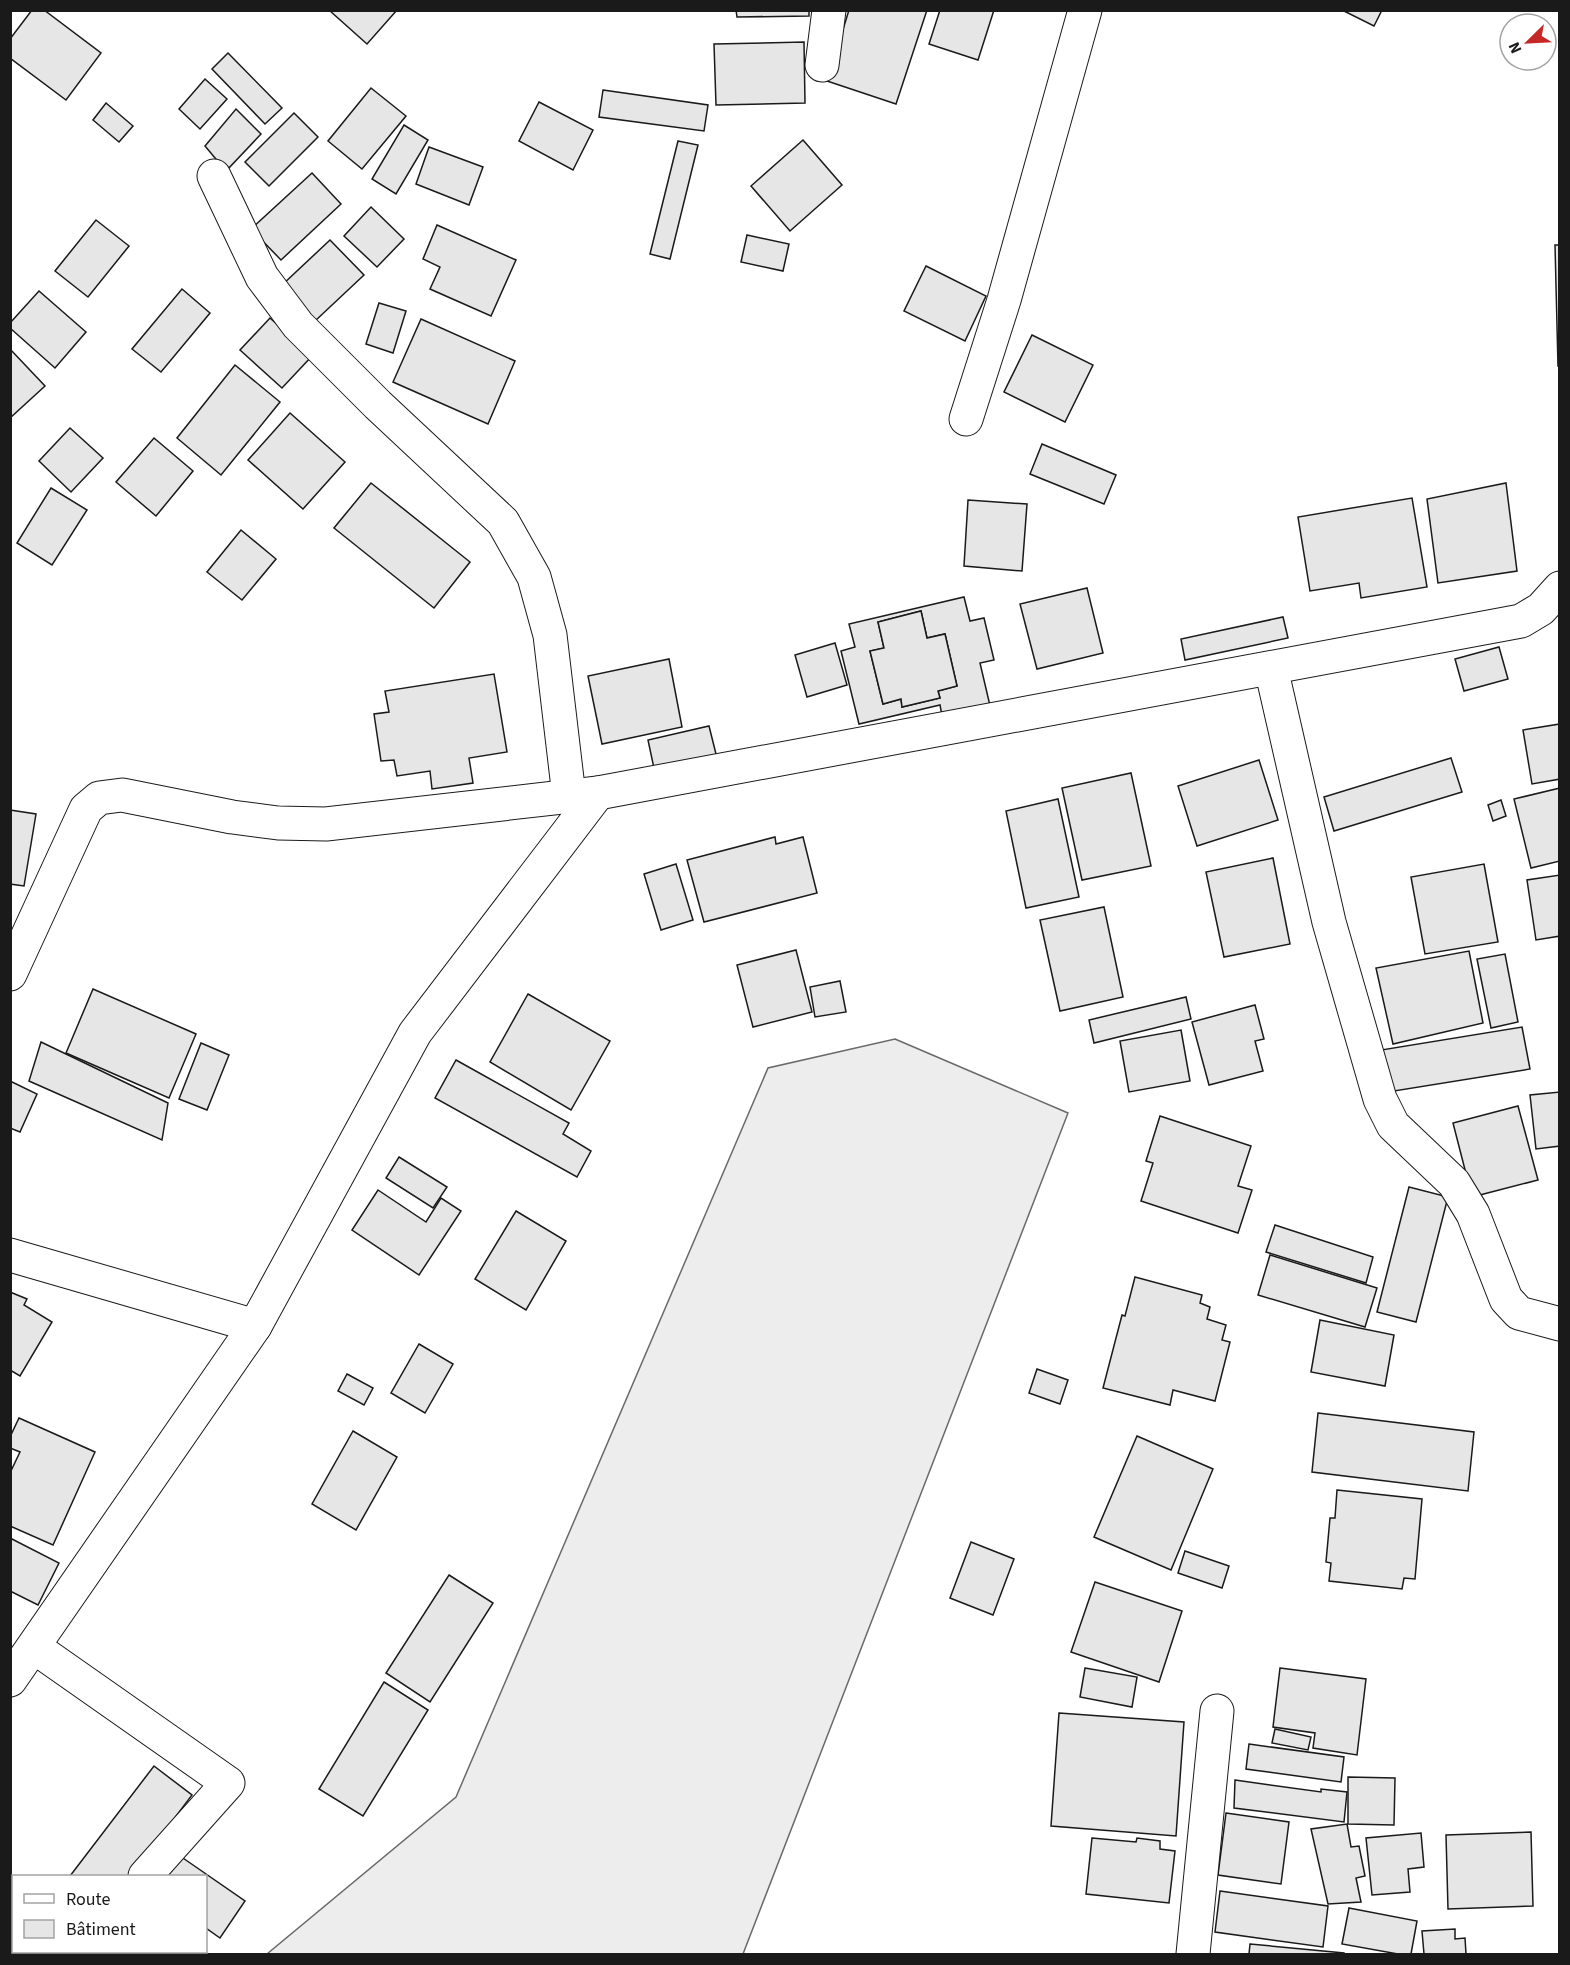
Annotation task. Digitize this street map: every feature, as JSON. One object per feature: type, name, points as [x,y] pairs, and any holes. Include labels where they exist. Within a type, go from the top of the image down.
[{"type":"street","points":[[822,64],[829,10]]},
{"type":"street","points":[[966,419],[1004,300],[1085,10]]},
{"type":"street","points":[[10,1680],[255,1326],[415,1033],[583,794],[550,635],[534,577],[502,522],[298,326],[262,277],[214,176]]},
{"type":"street","points":[[10,974],[86,809],[99,798],[122,795],[232,817],[279,823],[326,824],[583,794],[1521,621],[1541,609],[1560,588]]},
{"type":"street","points":[[1271,668],[1329,922],[1380,1099],[1393,1125],[1454,1183],[1464,1198],[1473,1214],[1506,1299],[1520,1313],[1560,1324]]},
{"type":"street","points":[[10,1255],[255,1326]]},
{"type":"street","points":[[34,1647],[228,1783],[147,1875]]},
{"type":"street","points":[[1193,1954],[1217,1711]]},
{"type":"shaded area","points":[[895,1039],[1068,1113],[743,1954],[267,1954],[456,1797],[768,1068]]},
{"type":"building","points":[[32,10],[44,10],[101,53],[66,100],[10,58],[10,39]]},
{"type":"building","points":[[329,10],[397,10],[367,44]]},
{"type":"building","points":[[736,10],[809,10],[809,16],[737,17]]},
{"type":"building","points":[[849,10],[927,10],[896,104],[827,81]]},
{"type":"building","points":[[940,10],[994,10],[978,60],[929,44]]},
{"type":"building","points":[[1342,10],[1382,10],[1374,26]]},
{"type":"building","points":[[804,42],[805,103],[716,105],[714,44]]},
{"type":"building","points":[[228,53],[282,108],[265,124],[212,69]]},
{"type":"building","points":[[205,79],[227,99],[200,129],[179,109]]},
{"type":"building","points":[[371,88],[406,116],[362,169],[328,141]]},
{"type":"building","points":[[603,90],[708,105],[704,131],[599,117]]},
{"type":"building","points":[[539,102],[593,130],[573,170],[519,141]]},
{"type":"building","points":[[106,103],[133,126],[119,142],[93,120]]},
{"type":"building","points":[[236,109],[261,134],[226,171],[205,146]]},
{"type":"building","points":[[294,113],[318,137],[269,186],[245,162]]},
{"type":"building","points":[[404,125],[428,140],[396,194],[372,179]]},
{"type":"building","points":[[803,140],[842,185],[790,231],[751,186]]},
{"type":"building","points":[[678,141],[698,145],[670,259],[650,254]]},
{"type":"building","points":[[429,147],[483,167],[469,205],[416,184]]},
{"type":"building","points":[[312,173],[341,204],[281,260],[251,229]]},
{"type":"building","points":[[371,207],[404,239],[377,267],[344,236]]},
{"type":"building","points":[[96,220],[129,246],[88,297],[55,271]]},
{"type":"building","points":[[437,225],[516,260],[491,316],[430,289],[440,267],[423,259]]},
{"type":"building","points":[[747,235],[789,244],[783,271],[741,262]]},
{"type":"building","points":[[330,240],[364,275],[315,321],[281,286]]},
{"type":"building","points":[[1555,245],[1560,245],[1560,366],[1558,366]]},
{"type":"building","points":[[926,266],[986,296],[965,341],[904,311]]},
{"type":"building","points":[[182,289],[210,313],[161,372],[132,349]]},
{"type":"building","points":[[39,291],[86,332],[55,368],[10,328],[10,323]]},
{"type":"building","points":[[379,303],[406,311],[393,353],[366,344]]},
{"type":"building","points":[[270,318],[312,356],[282,388],[240,350]]},
{"type":"building","points":[[421,319],[515,361],[488,424],[393,382]]},
{"type":"building","points":[[1032,335],[1093,365],[1065,422],[1004,392]]},
{"type":"building","points":[[10,349],[45,386],[10,418]]},
{"type":"building","points":[[235,365],[280,402],[221,475],[177,438]]},
{"type":"building","points":[[290,413],[345,462],[303,509],[248,460]]},
{"type":"building","points":[[70,428],[103,458],[71,492],[39,461]]},
{"type":"building","points":[[154,438],[193,471],[156,516],[116,482]]},
{"type":"building","points":[[1042,444],[1116,475],[1104,504],[1030,474]]},
{"type":"building","points":[[371,483],[470,562],[434,608],[334,528]]},
{"type":"building","points":[[1506,483],[1517,571],[1438,583],[1427,499]]},
{"type":"building","points":[[51,488],[87,510],[52,565],[17,543]]},
{"type":"building","points":[[1412,498],[1427,587],[1361,598],[1359,583],[1310,591],[1298,517]]},
{"type":"building","points":[[968,500],[1027,504],[1022,571],[964,566]]},
{"type":"building","points":[[241,530],[276,559],[242,600],[207,572]]},
{"type":"building","points":[[1087,588],[1103,653],[1037,669],[1020,604]]},
{"type":"building","points":[[964,597],[970,621],[984,618],[994,660],[980,663],[991,710],[943,721],[940,705],[859,724],[841,651],[855,647],[849,624]],"holes":[[[921,611],[927,638],[945,634],[957,686],[938,691],[940,698],[902,707],[901,699],[883,704],[870,651],[884,648],[878,622]]]},
{"type":"building","points":[[921,611],[927,638],[945,634],[957,686],[938,691],[940,698],[902,707],[901,699],[883,704],[870,651],[884,648],[878,622]]},
{"type":"building","points":[[1283,617],[1288,638],[1185,660],[1181,639]]},
{"type":"building","points":[[835,643],[847,685],[807,697],[795,655]]},
{"type":"building","points":[[1499,647],[1508,679],[1464,691],[1455,659]]},
{"type":"building","points":[[669,659],[682,727],[602,744],[588,676]]},
{"type":"building","points":[[494,674],[507,752],[469,758],[473,783],[432,789],[430,771],[397,776],[394,760],[381,761],[374,714],[389,712],[385,691]]},
{"type":"building","points":[[1560,724],[1560,779],[1532,784],[1523,730]]},
{"type":"building","points":[[709,726],[717,758],[655,773],[648,740]]},
{"type":"building","points":[[1451,758],[1462,792],[1334,831],[1324,797]]},
{"type":"building","points":[[1259,760],[1278,820],[1197,846],[1178,786]]},
{"type":"building","points":[[1131,773],[1151,866],[1082,880],[1062,788]]},
{"type":"building","points":[[1560,788],[1560,861],[1531,868],[1514,799]]},
{"type":"building","points":[[1058,799],[1079,897],[1026,908],[1006,811]]},
{"type":"building","points":[[1501,800],[1506,816],[1493,821],[1488,805]]},
{"type":"building","points":[[10,810],[36,814],[24,886],[10,884]]},
{"type":"building","points":[[775,837],[776,844],[803,837],[817,893],[704,922],[687,860]]},
{"type":"building","points":[[1273,858],[1290,944],[1224,957],[1206,872]]},
{"type":"building","points":[[676,864],[693,920],[661,930],[644,874]]},
{"type":"building","points":[[1484,864],[1498,942],[1425,954],[1411,877]]},
{"type":"building","points":[[1560,875],[1560,936],[1536,940],[1527,880]]},
{"type":"building","points":[[1104,907],[1123,997],[1060,1011],[1040,920]]},
{"type":"building","points":[[796,950],[812,1012],[753,1027],[737,965]]},
{"type":"building","points":[[1469,951],[1483,1023],[1393,1044],[1376,968]]},
{"type":"building","points":[[1505,954],[1518,1022],[1491,1028],[1477,959]]},
{"type":"building","points":[[840,981],[846,1012],[815,1017],[810,987]]},
{"type":"building","points":[[93,989],[196,1034],[169,1098],[66,1053]]},
{"type":"building","points":[[528,994],[610,1041],[571,1110],[490,1062]]},
{"type":"building","points":[[1186,997],[1191,1019],[1094,1043],[1089,1020]]},
{"type":"building","points":[[1255,1005],[1264,1039],[1255,1041],[1263,1071],[1209,1085],[1192,1022]]},
{"type":"building","points":[[1522,1027],[1530,1069],[1388,1092],[1381,1050]]},
{"type":"building","points":[[1181,1030],[1190,1081],[1129,1092],[1120,1041]]},
{"type":"building","points":[[41,1042],[168,1103],[162,1140],[29,1081]]},
{"type":"building","points":[[201,1043],[229,1055],[207,1110],[179,1099]]},
{"type":"building","points":[[456,1060],[569,1123],[563,1134],[591,1151],[577,1177],[435,1098]]},
{"type":"building","points":[[10,1081],[37,1094],[20,1132],[10,1128]]},
{"type":"building","points":[[1560,1092],[1560,1146],[1536,1149],[1530,1095]]},
{"type":"building","points":[[1518,1106],[1538,1180],[1472,1197],[1453,1123]]},
{"type":"building","points":[[1160,1116],[1251,1146],[1238,1186],[1252,1190],[1238,1233],[1141,1201],[1153,1163],[1146,1161]]},
{"type":"building","points":[[399,1157],[447,1187],[433,1208],[386,1178]]},
{"type":"building","points":[[1409,1187],[1448,1197],[1416,1322],[1377,1312]]},
{"type":"building","points":[[378,1190],[426,1222],[441,1198],[461,1211],[419,1275],[352,1230]]},
{"type":"building","points":[[516,1211],[566,1241],[526,1310],[475,1279]]},
{"type":"building","points":[[1275,1225],[1373,1257],[1366,1283],[1266,1252]]},
{"type":"building","points":[[1270,1255],[1377,1288],[1365,1327],[1258,1295]]},
{"type":"building","points":[[1135,1277],[1202,1295],[1200,1303],[1210,1307],[1207,1319],[1226,1325],[1222,1340],[1230,1342],[1215,1401],[1173,1390],[1170,1405],[1103,1388],[1122,1315],[1125,1316]]},
{"type":"building","points":[[10,1292],[27,1299],[24,1305],[52,1322],[20,1376],[10,1370]]},
{"type":"building","points":[[1320,1320],[1394,1335],[1385,1386],[1311,1372]]},
{"type":"building","points":[[419,1344],[453,1364],[425,1413],[391,1393]]},
{"type":"building","points":[[1037,1369],[1068,1380],[1060,1404],[1029,1393]]},
{"type":"building","points":[[347,1374],[373,1388],[364,1405],[338,1391]]},
{"type":"building","points":[[1318,1413],[1474,1432],[1468,1491],[1312,1472]]},
{"type":"building","points":[[19,1418],[95,1452],[53,1545],[10,1526],[10,1473],[20,1452],[10,1448],[10,1437]]},
{"type":"building","points":[[353,1431],[397,1457],[356,1530],[312,1504]]},
{"type":"building","points":[[1137,1436],[1213,1469],[1171,1570],[1094,1537]]},
{"type":"building","points":[[1337,1490],[1422,1499],[1415,1579],[1404,1578],[1402,1589],[1329,1581],[1331,1563],[1326,1562],[1330,1518],[1335,1518]]},
{"type":"building","points":[[10,1538],[59,1563],[38,1605],[10,1591]]},
{"type":"building","points":[[971,1542],[1014,1559],[993,1615],[950,1598]]},
{"type":"building","points":[[1185,1551],[1229,1566],[1222,1588],[1178,1573]]},
{"type":"building","points":[[449,1575],[493,1603],[430,1702],[386,1673]]},
{"type":"building","points":[[1095,1582],[1182,1611],[1159,1682],[1071,1652]]},
{"type":"building","points":[[1085,1668],[1137,1677],[1132,1707],[1080,1697]]},
{"type":"building","points":[[1280,1668],[1366,1679],[1357,1755],[1313,1748],[1315,1733],[1273,1727]]},
{"type":"building","points":[[384,1682],[428,1710],[363,1816],[319,1789]]},
{"type":"building","points":[[1059,1713],[1184,1722],[1176,1836],[1051,1826]]},
{"type":"building","points":[[1275,1729],[1311,1737],[1308,1750],[1272,1743]]},
{"type":"building","points":[[1249,1744],[1344,1757],[1341,1782],[1246,1769]]},
{"type":"building","points":[[154,1766],[192,1795],[132,1875],[71,1875]]},
{"type":"building","points":[[1348,1777],[1395,1778],[1394,1825],[1348,1824]]},
{"type":"building","points":[[1235,1780],[1321,1792],[1321,1789],[1347,1792],[1344,1822],[1234,1808]]},
{"type":"building","points":[[1226,1813],[1289,1822],[1281,1884],[1218,1875]]},
{"type":"building","points":[[1347,1824],[1351,1847],[1359,1846],[1365,1876],[1356,1878],[1361,1902],[1328,1904],[1311,1829]]},
{"type":"building","points":[[1531,1832],[1533,1906],[1448,1909],[1446,1835]]},
{"type":"building","points":[[1421,1833],[1424,1867],[1408,1869],[1410,1892],[1372,1895],[1366,1838]]},
{"type":"building","points":[[1092,1838],[1136,1842],[1137,1838],[1160,1841],[1160,1849],[1175,1851],[1169,1903],[1086,1894]]},
{"type":"building","points":[[180,1856],[245,1901],[220,1938],[207,1929],[207,1875],[167,1875]]},
{"type":"building","points":[[1220,1891],[1328,1906],[1323,1947],[1215,1932]]},
{"type":"building","points":[[1349,1908],[1417,1921],[1411,1954],[1398,1954],[1342,1944]]},
{"type":"building","points":[[1455,1929],[1455,1939],[1465,1938],[1466,1954],[1424,1954],[1422,1931]]},
{"type":"building","points":[[1250,1944],[1344,1953],[1344,1954],[1249,1954]]}]
